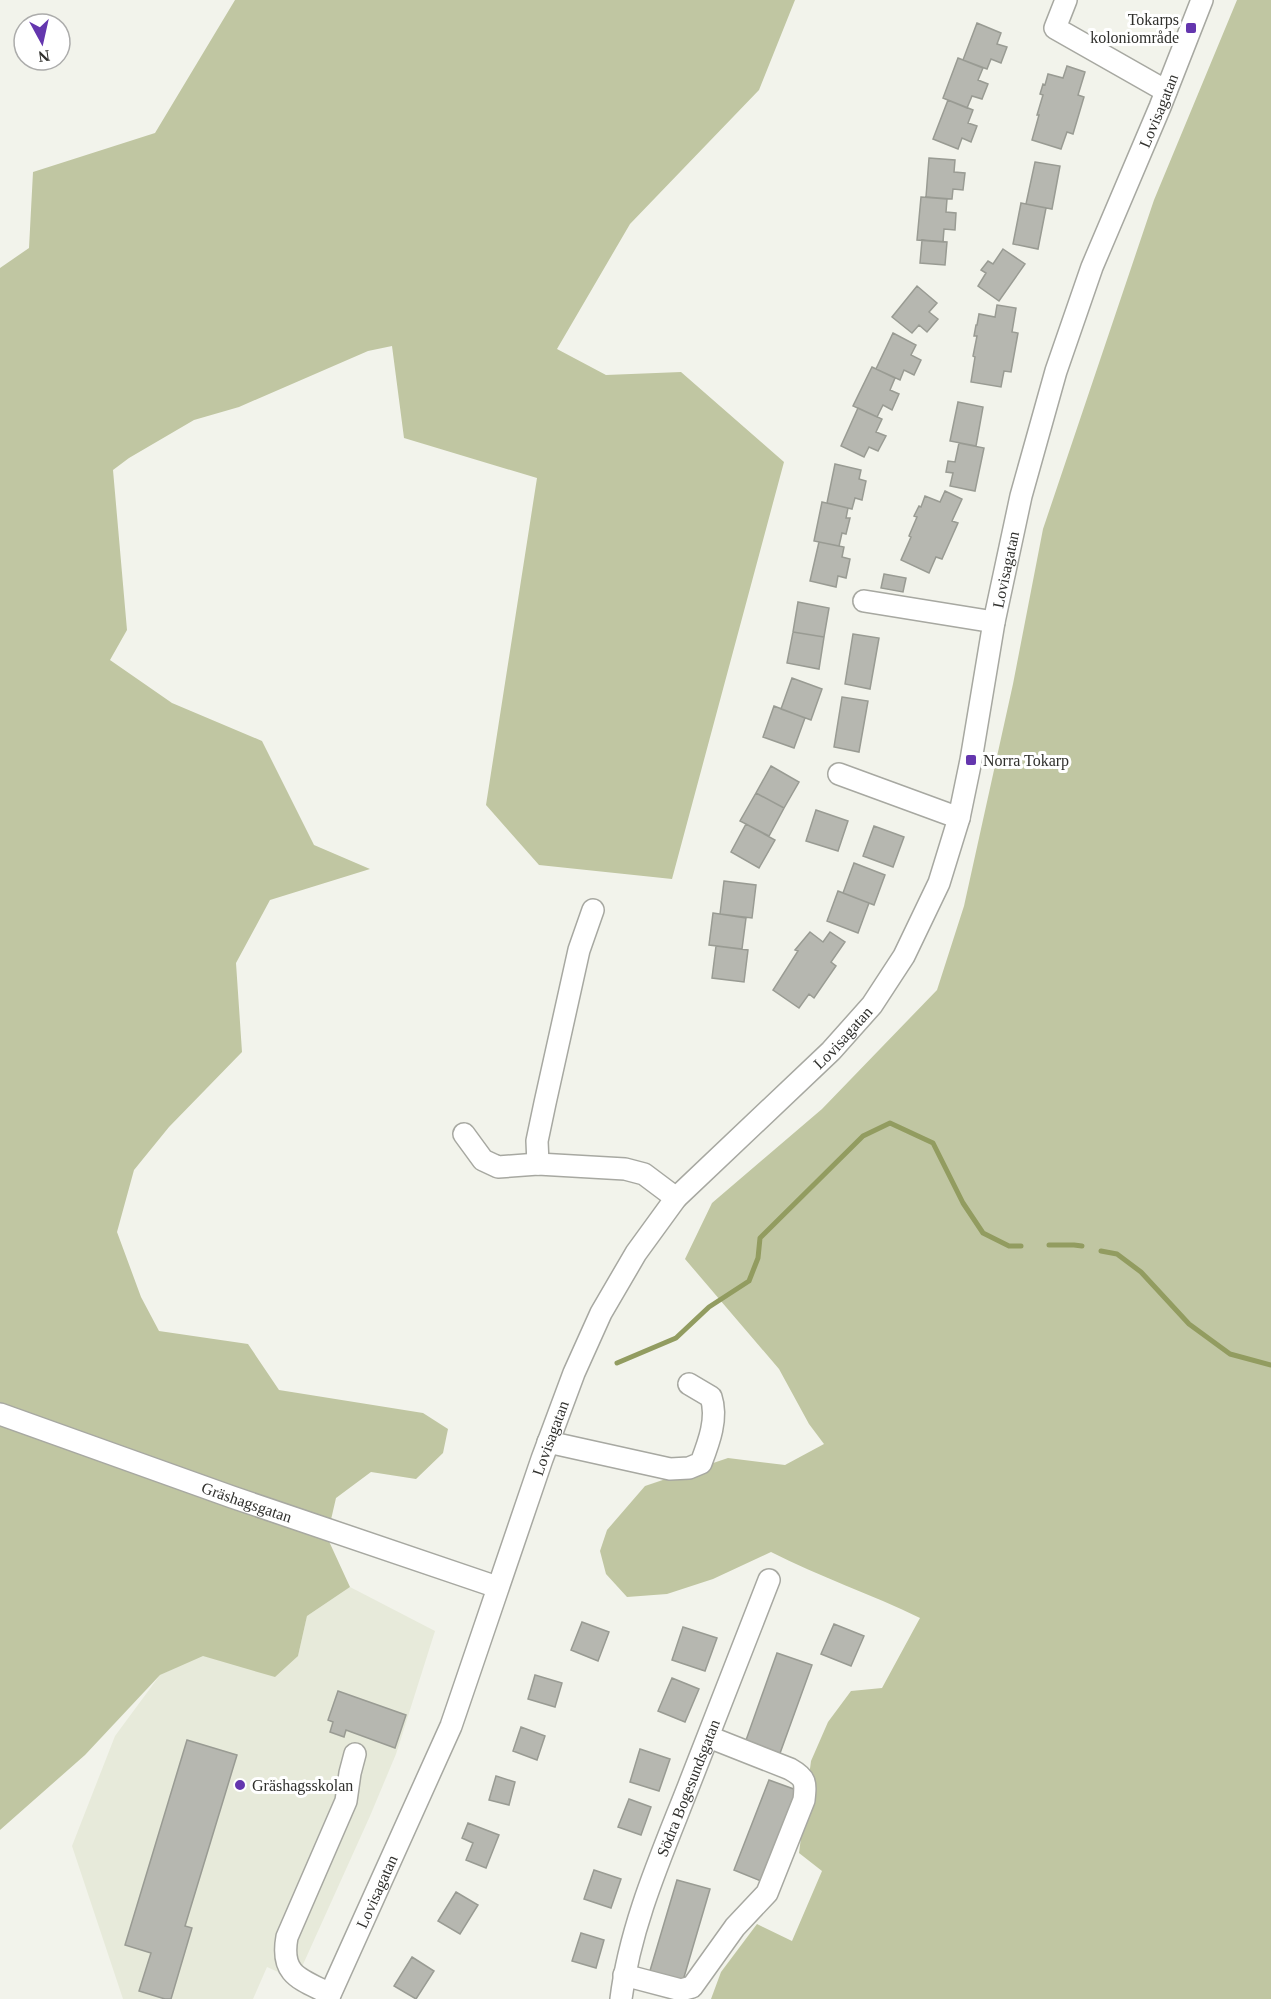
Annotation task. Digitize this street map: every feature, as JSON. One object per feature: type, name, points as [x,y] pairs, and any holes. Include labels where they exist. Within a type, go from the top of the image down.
[{"type":"street","points":[[1066,0],[1055,28],[1166,91]]},
{"type":"street","name":"Lovisagatan","points":[[329,1997],[451,1726],[548,1442],[574,1373],[601,1313],[669,1192],[831,1051],[872,1005],[904,956],[939,883],[959,818],[972,760],[994,622],[1021,496],[1056,371],[1092,267],[1202,0]]},
{"type":"street","points":[[864,601],[994,622]]},
{"type":"street","points":[[839,774],[959,818]]},
{"type":"street","points":[[538,1164],[537,1141],[545,1103],[579,950],[593,910]]},
{"type":"street","points":[[464,1134],[483,1160],[498,1167],[538,1164],[626,1169],[644,1174],[669,1192]]},
{"type":"street","points":[[548,1442],[670,1469],[689,1468],[701,1463],[710,1440],[714,1406],[711,1397],[689,1384]]},
{"type":"street","name":"Gräshagsgatan","points":[[0,1414],[232,1497],[497,1587]]},
{"type":"street","name":"Södra Bogesundsgatan","points":[[621,1999],[624,1975],[636,1928],[769,1580]]},
{"type":"street","points":[[624,1975],[681,1990],[692,1987],[735,1927],[767,1893],[804,1800],[806,1785],[802,1776],[790,1769],[709,1737]]},
{"type":"street","points":[[329,1997],[293,1973],[287,1965],[285,1953],[287,1937],[346,1801],[355,1754]]},
{"type":"shaded area","name":"Gräshagsskolan","points":[[350,1587],[435,1631],[396,1754],[296,1980],[267,1967],[253,1999],[123,1999],[72,1846],[115,1736],[160,1675],[202,1655],[218,1659],[298,1656],[307,1616]]},
{"type":"green space","points":[[235,0],[795,0],[759,90],[630,224],[557,349],[606,375],[681,372],[784,462],[672,879],[539,865],[486,805],[537,478],[404,438],[392,346],[368,351],[239,407],[194,420],[129,458],[113,470],[127,630],[110,660],[172,703],[262,741],[314,845],[370,869],[270,900],[236,963],[242,1052],[169,1127],[134,1170],[117,1232],[141,1297],[159,1331],[248,1344],[279,1390],[423,1413],[448,1429],[443,1453],[416,1479],[371,1472],[336,1498],[327,1537],[350,1587],[307,1616],[298,1656],[275,1677],[203,1656],[160,1675],[85,1755],[0,1830],[0,268],[29,248],[33,172],[155,133]]},
{"type":"green space","points":[[1237,0],[1271,0],[1271,1999],[711,1999],[721,1972],[757,1924],[792,1941],[822,1871],[799,1853],[811,1761],[828,1722],[851,1691],[882,1688],[920,1618],[771,1552],[713,1579],[667,1594],[627,1597],[606,1574],[600,1551],[607,1530],[645,1486],[728,1458],[785,1465],[824,1444],[809,1424],[779,1369],[685,1259],[712,1203],[822,1109],[937,990],[964,906],[1013,684],[1043,529],[1154,200]]},
{"type":"building","points":[[977,23],[1001,33],[997,44],[1007,47],[1001,63],[991,59],[987,69],[963,60]]},
{"type":"building","points":[[958,58],[983,68],[978,80],[988,84],[982,99],[972,96],[967,108],[943,98]]},
{"type":"building","points":[[1067,66],[1085,72],[1078,95],[1084,97],[1073,134],[1067,132],[1061,149],[1032,140],[1043,95],[1040,94],[1043,84],[1045,85],[1048,74],[1063,78]]},
{"type":"building","points":[[948,100],[973,110],[968,123],[977,126],[971,142],[962,138],[958,149],[933,139]]},
{"type":"building","points":[[929,158],[955,160],[954,172],[965,173],[963,190],[953,189],[952,199],[926,197]]},
{"type":"building","points":[[1035,162],[1060,166],[1052,209],[1026,204]]},
{"type":"building","points":[[921,197],[947,199],[946,212],[956,213],[955,230],[944,229],[943,242],[917,240]]},
{"type":"building","points":[[1021,203],[1046,208],[1038,249],[1013,244]]},
{"type":"building","points":[[922,240],[947,242],[945,265],[920,263]]},
{"type":"building","points":[[1003,249],[1025,264],[999,301],[978,286],[986,273],[981,270],[988,261],[993,264]]},
{"type":"building","points":[[917,286],[937,303],[929,312],[938,319],[927,332],[919,325],[912,333],[892,317]]},
{"type":"building","points":[[997,305],[1016,308],[1012,332],[1018,333],[1011,372],[1004,371],[1001,387],[971,382],[977,336],[974,336],[979,314],[995,317]]},
{"type":"building","points":[[893,333],[916,345],[911,355],[921,360],[914,375],[904,370],[900,380],[876,369]]},
{"type":"building","points":[[872,367],[895,378],[890,390],[899,394],[892,410],[883,405],[877,417],[853,406]]},
{"type":"building","points":[[958,402],[983,407],[976,446],[950,441]]},
{"type":"building","points":[[858,408],[882,419],[876,432],[886,436],[878,451],[869,447],[864,457],[841,446]]},
{"type":"building","points":[[959,443],[984,448],[975,491],[950,486],[953,473],[946,472],[948,461],[955,462]]},
{"type":"building","points":[[835,464],[861,470],[859,479],[866,481],[862,500],[855,498],[852,509],[827,503]]},
{"type":"building","points":[[945,491],[962,499],[952,521],[958,523],[942,559],[936,557],[929,573],[901,560],[917,517],[914,516],[925,496],[940,502]]},
{"type":"building","points":[[822,502],[848,508],[846,518],[850,518],[846,534],[842,533],[839,546],[814,541]]},
{"type":"building","points":[[819,542],[844,547],[842,557],[850,559],[846,578],[838,576],[836,587],[810,581]]},
{"type":"building","points":[[884,574],[906,578],[903,592],[881,588]]},
{"type":"building","points":[[798,602],[829,608],[824,637],[793,632]]},
{"type":"building","points":[[793,632],[824,637],[819,669],[787,663]]},
{"type":"building","points":[[853,634],[879,638],[870,689],[845,684]]},
{"type":"building","points":[[792,678],[822,689],[811,720],[781,709]]},
{"type":"building","points":[[842,697],[868,701],[859,752],[834,747]]},
{"type":"building","points":[[774,706],[805,718],[794,748],[763,737]]},
{"type":"building","points":[[771,766],[799,782],[784,808],[756,793]]},
{"type":"building","points":[[756,793],[784,808],[769,836],[740,821]]},
{"type":"building","points":[[816,810],[848,821],[838,851],[806,841]]},
{"type":"building","points":[[746,824],[775,840],[759,868],[731,852]]},
{"type":"building","points":[[874,826],[904,837],[893,867],[863,856]]},
{"type":"building","points":[[854,863],[885,875],[874,905],[843,893]]},
{"type":"building","points":[[724,881],[756,885],[752,918],[720,914]]},
{"type":"building","points":[[838,891],[869,903],[858,933],[827,921]]},
{"type":"building","points":[[713,913],[746,918],[742,949],[709,945]]},
{"type":"building","points":[[810,932],[823,942],[830,932],[845,942],[831,962],[836,966],[814,998],[809,994],[799,1008],[773,990],[798,951],[795,950]]},
{"type":"building","points":[[716,946],[748,950],[744,982],[712,978]]},
{"type":"building","points":[[582,1622],[609,1632],[598,1661],[571,1650]]},
{"type":"building","points":[[834,1624],[864,1636],[851,1666],[821,1654]]},
{"type":"building","points":[[683,1627],[717,1638],[705,1671],[672,1660]]},
{"type":"building","points":[[777,1653],[812,1665],[779,1756],[745,1743]]},
{"type":"building","points":[[535,1675],[562,1683],[555,1707],[528,1699]]},
{"type":"building","points":[[672,1678],[699,1689],[685,1722],[658,1711]]},
{"type":"building","points":[[338,1691],[406,1715],[395,1748],[346,1730],[344,1737],[330,1732],[333,1722],[328,1720]]},
{"type":"building","points":[[521,1727],[545,1736],[537,1760],[513,1751]]},
{"type":"building","points":[[187,1740],[237,1755],[185,1926],[192,1928],[171,1999],[165,1999],[139,1991],[151,1953],[125,1945]]},
{"type":"building","points":[[640,1749],[670,1759],[659,1791],[630,1782]]},
{"type":"building","points":[[496,1776],[515,1782],[509,1805],[489,1800]]},
{"type":"building","points":[[769,1780],[802,1792],[766,1883],[734,1870]]},
{"type":"building","points":[[629,1799],[651,1807],[641,1835],[618,1827]]},
{"type":"building","points":[[468,1823],[499,1835],[486,1868],[466,1860],[473,1843],[462,1838]]},
{"type":"building","points":[[594,1870],[621,1879],[611,1908],[584,1899]]},
{"type":"building","points":[[677,1880],[710,1889],[682,1984],[649,1974]]},
{"type":"building","points":[[456,1892],[478,1905],[460,1934],[438,1921]]},
{"type":"building","points":[[581,1933],[604,1940],[596,1968],[572,1961]]},
{"type":"building","points":[[412,1957],[434,1971],[416,1999],[394,1986]]},
{"type":"waterway","points":[[617,1363],[676,1338],[709,1307],[749,1281],[758,1258],[760,1238],[863,1136],[890,1123],[933,1143],[963,1203],[983,1233],[1009,1246],[1021,1246]]},
{"type":"waterway","points":[[1049,1245],[1082,1246]]},
{"type":"waterway","points":[[1101,1251],[1117,1254],[1141,1272],[1189,1324],[1230,1354],[1271,1365]]},
{"type":"place","name":"Tokarps koloniområde","points":[[1191,28]]},
{"type":"place","name":"Norra Tokarp","points":[[971,760]]},
{"type":"place","name":"Gräshagsskolan","points":[[240,1785]]}]
